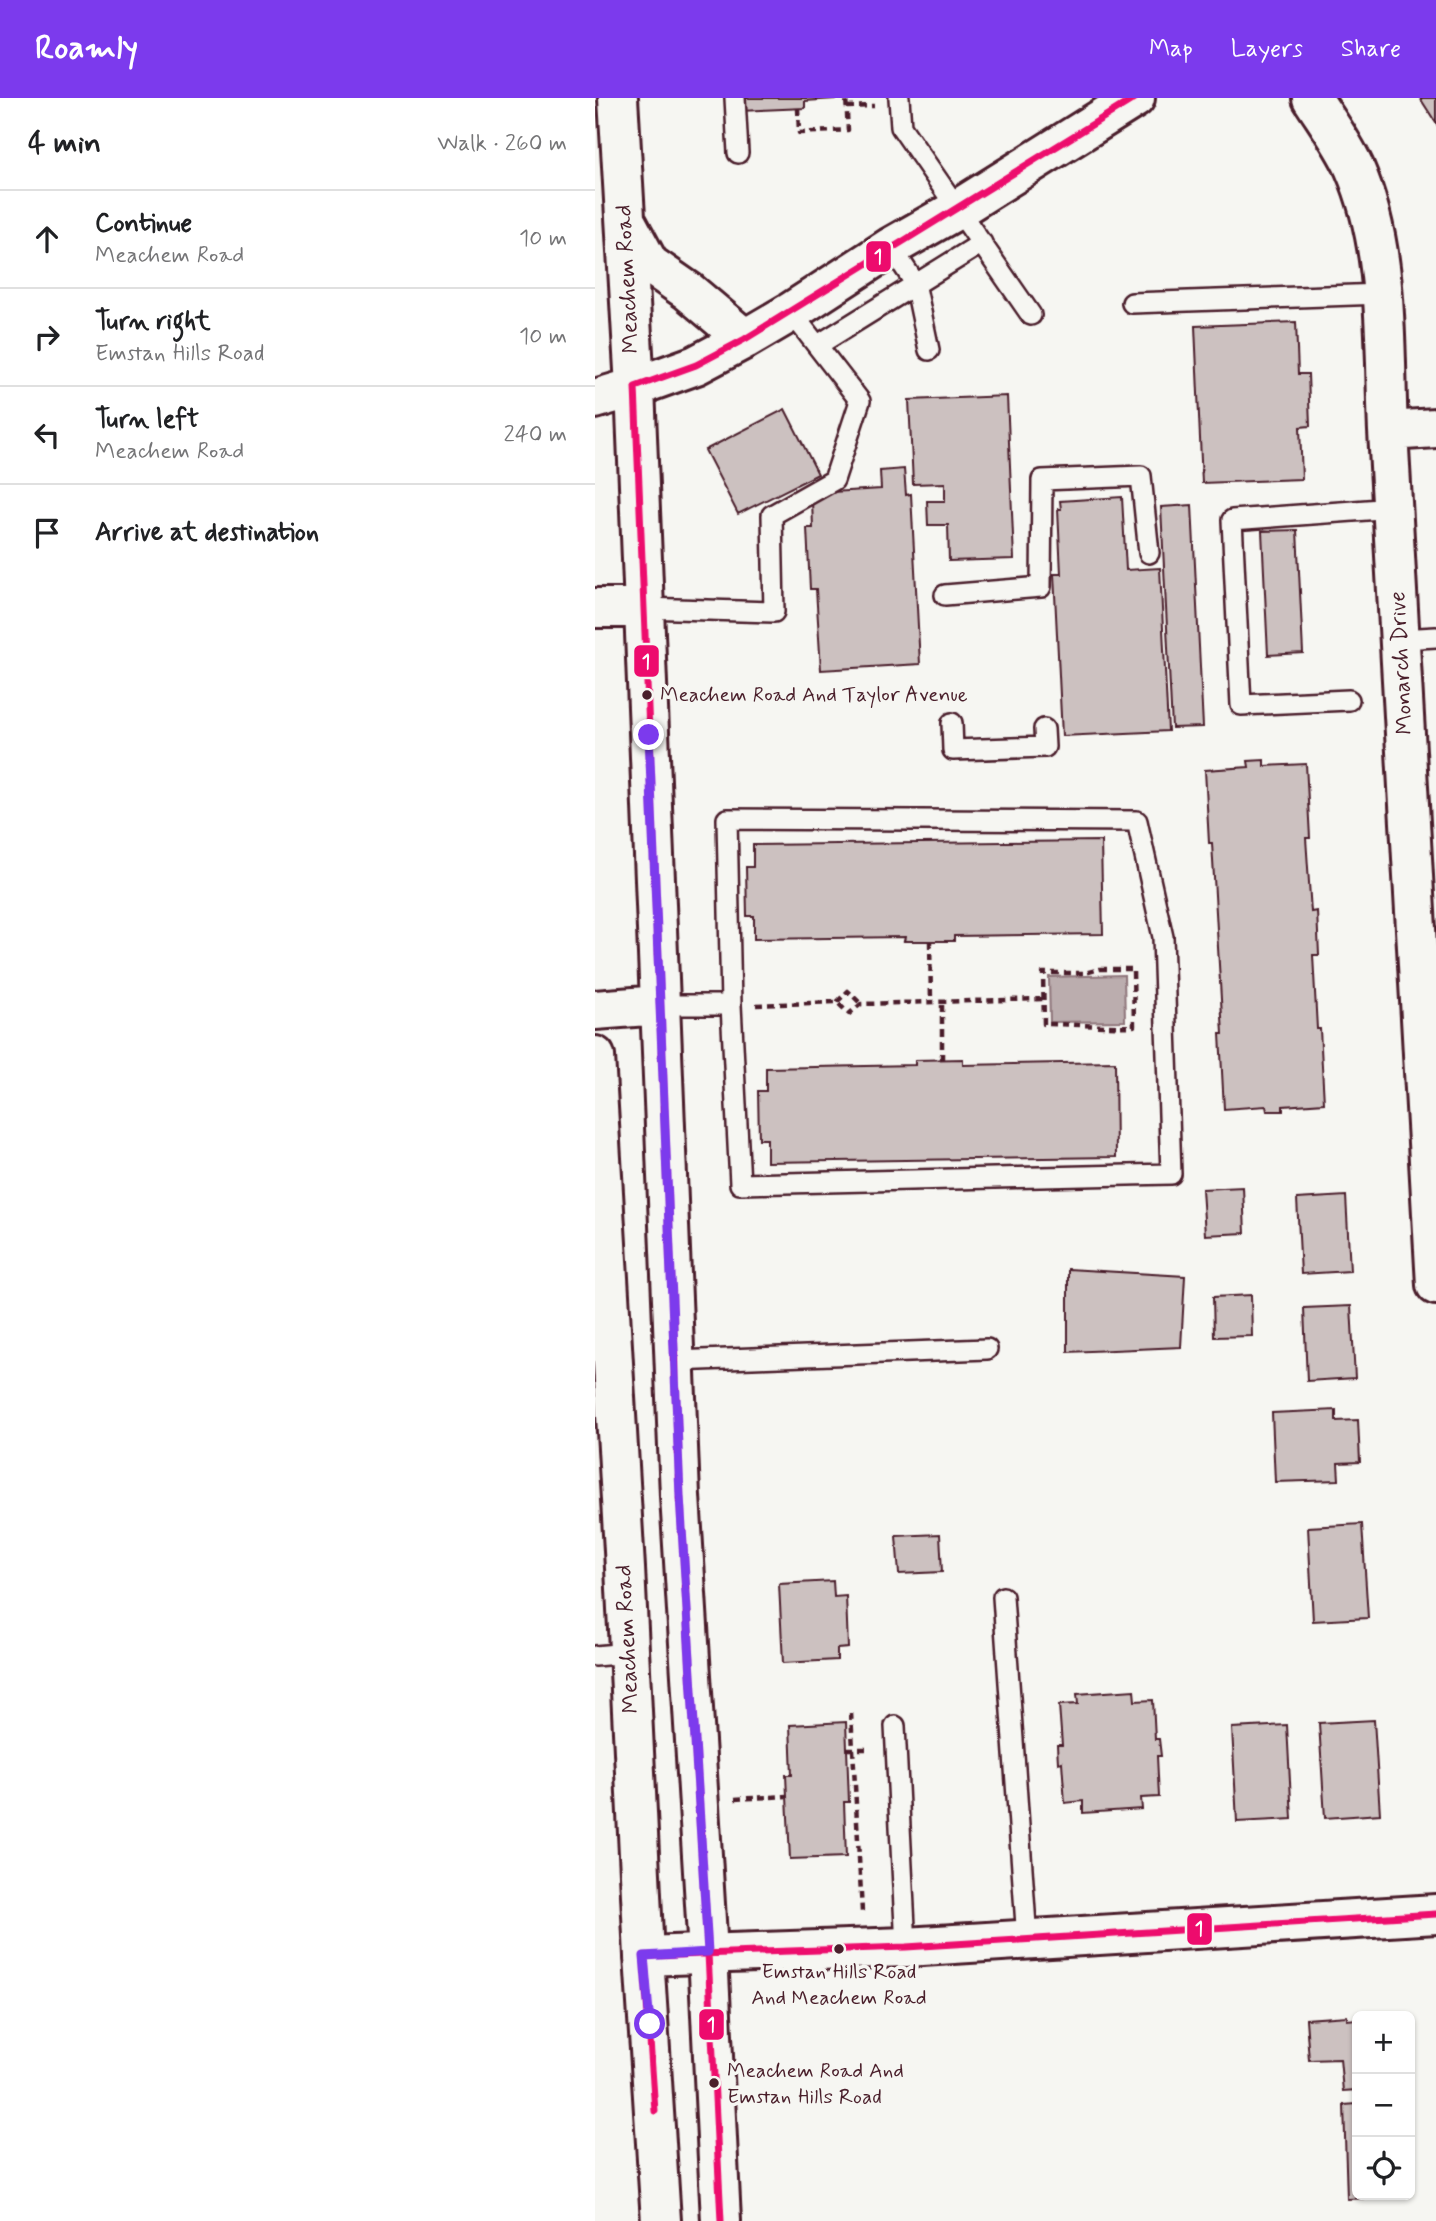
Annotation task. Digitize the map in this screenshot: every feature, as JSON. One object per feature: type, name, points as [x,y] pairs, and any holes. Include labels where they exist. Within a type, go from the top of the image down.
[{"type":"street","name":"Meachem Road","points":[[618,98],[635,387],[680,1496],[708,1952],[721,2221]]},
{"type":"street","points":[[595,399],[696,365],[745,339],[1135,98]]},
{"type":"street","name":"Monarch Drive","points":[[1312,98],[1353,165],[1373,229],[1383,293],[1394,508],[1418,638],[1436,1285]]},
{"type":"street","points":[[625,219],[649,264],[688,291],[745,339]]},
{"type":"street","points":[[1388,431],[1436,428]]},
{"type":"street","points":[[595,608],[643,608]]},
{"type":"street","points":[[595,1010],[660,1005]]},
{"type":"street","name":"Meachem Road","points":[[595,1056],[621,1499],[611,1654],[644,1956],[661,2221]]},
{"type":"street","points":[[621,1499],[680,1496]]},
{"type":"street","points":[[644,1956],[906,1947],[1436,1914]]},
{"type":"lane","points":[[735,98],[738,153]]},
{"type":"lane","points":[[899,98],[901,127],[1031,315]]},
{"type":"lane","points":[[818,345],[982,243]]},
{"type":"lane","points":[[891,247],[915,283],[929,350]]},
{"type":"lane","points":[[1132,303],[1383,293]]},
{"type":"lane","points":[[643,608],[774,611],[772,515],[834,480],[860,401],[791,312]]},
{"type":"lane","points":[[945,595],[1041,587],[1042,480],[1141,476],[1149,553]]},
{"type":"lane","points":[[1349,700],[1241,705],[1232,520],[1394,508]]},
{"type":"lane","points":[[952,723],[953,750],[1045,747],[1044,729]]},
{"type":"lane","points":[[727,819],[1136,821],[1163,937],[1171,1174],[740,1184],[731,1005],[727,819]]},
{"type":"lane","points":[[660,1005],[731,1005]]},
{"type":"lane","points":[[675,1361],[987,1349]]},
{"type":"lane","points":[[1003,1597],[1027,1940]]},
{"type":"lane","points":[[895,1726],[906,1947]]},
{"type":"path","points":[[798,108],[799,133],[848,130],[846,98]]},
{"type":"path","points":[[930,941],[931,1001]]},
{"type":"path","points":[[1133,969],[1134,1026],[1044,1024],[1043,999],[1044,973],[1133,969]]},
{"type":"path","points":[[731,1005],[837,1002],[848,991],[861,1004]]},
{"type":"path","points":[[837,1002],[849,1014],[861,1004],[1043,999]]},
{"type":"path","points":[[942,1001],[942,1060]]},
{"type":"path","points":[[851,1713],[865,1948]]},
{"type":"path","points":[[699,1801],[787,1796]]},
{"type":"shaded area","points":[[1124,975],[1125,1021],[1050,1022],[1049,977]]},
{"type":"building","points":[[739,98],[835,99],[805,101],[805,108],[740,111]]},
{"type":"building","points":[[1420,98],[1436,98],[1436,123]]},
{"type":"building","points":[[1296,322],[1298,374],[1308,374],[1310,426],[1300,427],[1302,479],[1202,483],[1195,326]]},
{"type":"building","points":[[1007,396],[1014,559],[949,561],[948,525],[928,525],[927,501],[945,501],[945,483],[913,484],[909,400]]},
{"type":"building","points":[[785,409],[818,474],[738,514],[705,450]]},
{"type":"building","points":[[904,469],[906,495],[911,494],[920,664],[821,670],[816,589],[810,589],[807,528],[813,528],[812,499],[815,493],[881,489],[880,471]]},
{"type":"building","points":[[1122,497],[1126,570],[1160,568],[1168,731],[1062,736],[1054,574],[1061,574],[1058,509],[1061,509],[1060,501]]},
{"type":"building","points":[[1192,505],[1203,727],[1172,728],[1161,507]]},
{"type":"building","points":[[1297,530],[1303,653],[1268,655],[1262,531]]},
{"type":"building","points":[[1264,760],[1264,766],[1306,764],[1310,838],[1306,838],[1311,912],[1317,911],[1319,955],[1313,955],[1324,1103],[1283,1106],[1283,1111],[1267,1111],[1266,1106],[1224,1109],[1220,1034],[1223,1034],[1205,770],[1249,767],[1248,761]]},
{"type":"building","points":[[1101,841],[1103,934],[954,936],[954,941],[904,941],[905,937],[754,939],[754,916],[747,916],[746,867],[753,867],[753,845]]},
{"type":"building","points":[[963,1059],[963,1065],[1115,1062],[1116,1157],[767,1162],[767,1139],[759,1139],[758,1091],[766,1091],[766,1068],[915,1065],[915,1060]]},
{"type":"building","points":[[1243,1187],[1245,1233],[1205,1235],[1202,1189]]},
{"type":"building","points":[[1346,1196],[1350,1271],[1301,1274],[1297,1199]]},
{"type":"building","points":[[1068,1269],[1185,1276],[1181,1347],[1068,1352]]},
{"type":"building","points":[[1251,1295],[1252,1336],[1214,1337],[1213,1297]]},
{"type":"building","points":[[1351,1306],[1355,1378],[1307,1381],[1304,1308]]},
{"type":"building","points":[[1336,1410],[1336,1421],[1358,1420],[1360,1462],[1338,1463],[1339,1480],[1275,1482],[1272,1413]]},
{"type":"building","points":[[1362,1524],[1368,1618],[1313,1621],[1308,1527]]},
{"type":"building","points":[[940,1534],[942,1572],[899,1574],[896,1536]]},
{"type":"building","points":[[833,1581],[834,1597],[846,1596],[848,1648],[837,1649],[837,1660],[783,1663],[779,1584]]},
{"type":"building","points":[[1134,1690],[1135,1701],[1153,1700],[1155,1739],[1159,1739],[1161,1756],[1157,1756],[1159,1797],[1141,1798],[1142,1809],[1083,1813],[1083,1801],[1065,1803],[1062,1762],[1058,1763],[1057,1745],[1062,1745],[1059,1705],[1078,1704],[1077,1694]]},
{"type":"building","points":[[1374,1720],[1380,1814],[1325,1818],[1319,1723]]},
{"type":"building","points":[[846,1722],[849,1802],[844,1802],[846,1857],[790,1859],[786,1775],[792,1775],[790,1725]]},
{"type":"building","points":[[1287,1725],[1292,1819],[1237,1822],[1232,1728]]},
{"type":"building","points":[[1347,2016],[1347,2020],[1352,2020],[1352,2090],[1343,2091],[1340,2059],[1309,2060],[1306,2019]]},
{"type":"building","points":[[1352,2104],[1352,2199],[1347,2199],[1344,2105]]},
{"type":"transit line","name":"1","points":[[721,2221],[708,1953],[680,1496],[635,387],[696,365],[745,339],[1135,98]]},
{"type":"transit line","name":"1","points":[[655,2111],[644,1956],[906,1947],[1436,1914]]},
{"type":"place","name":"Meachem Road And Taylor Avenue","points":[[647,695]]},
{"type":"place","name":"Emstan Hills Road And Meachem Road","points":[[839,1949]]},
{"type":"place","name":"Meachem Road And Emstan Hills Road","points":[[714,2083]]},
{"type":"route","points":[[649,735],[680,1496],[708,1952],[644,1956],[650,2024]]}]
